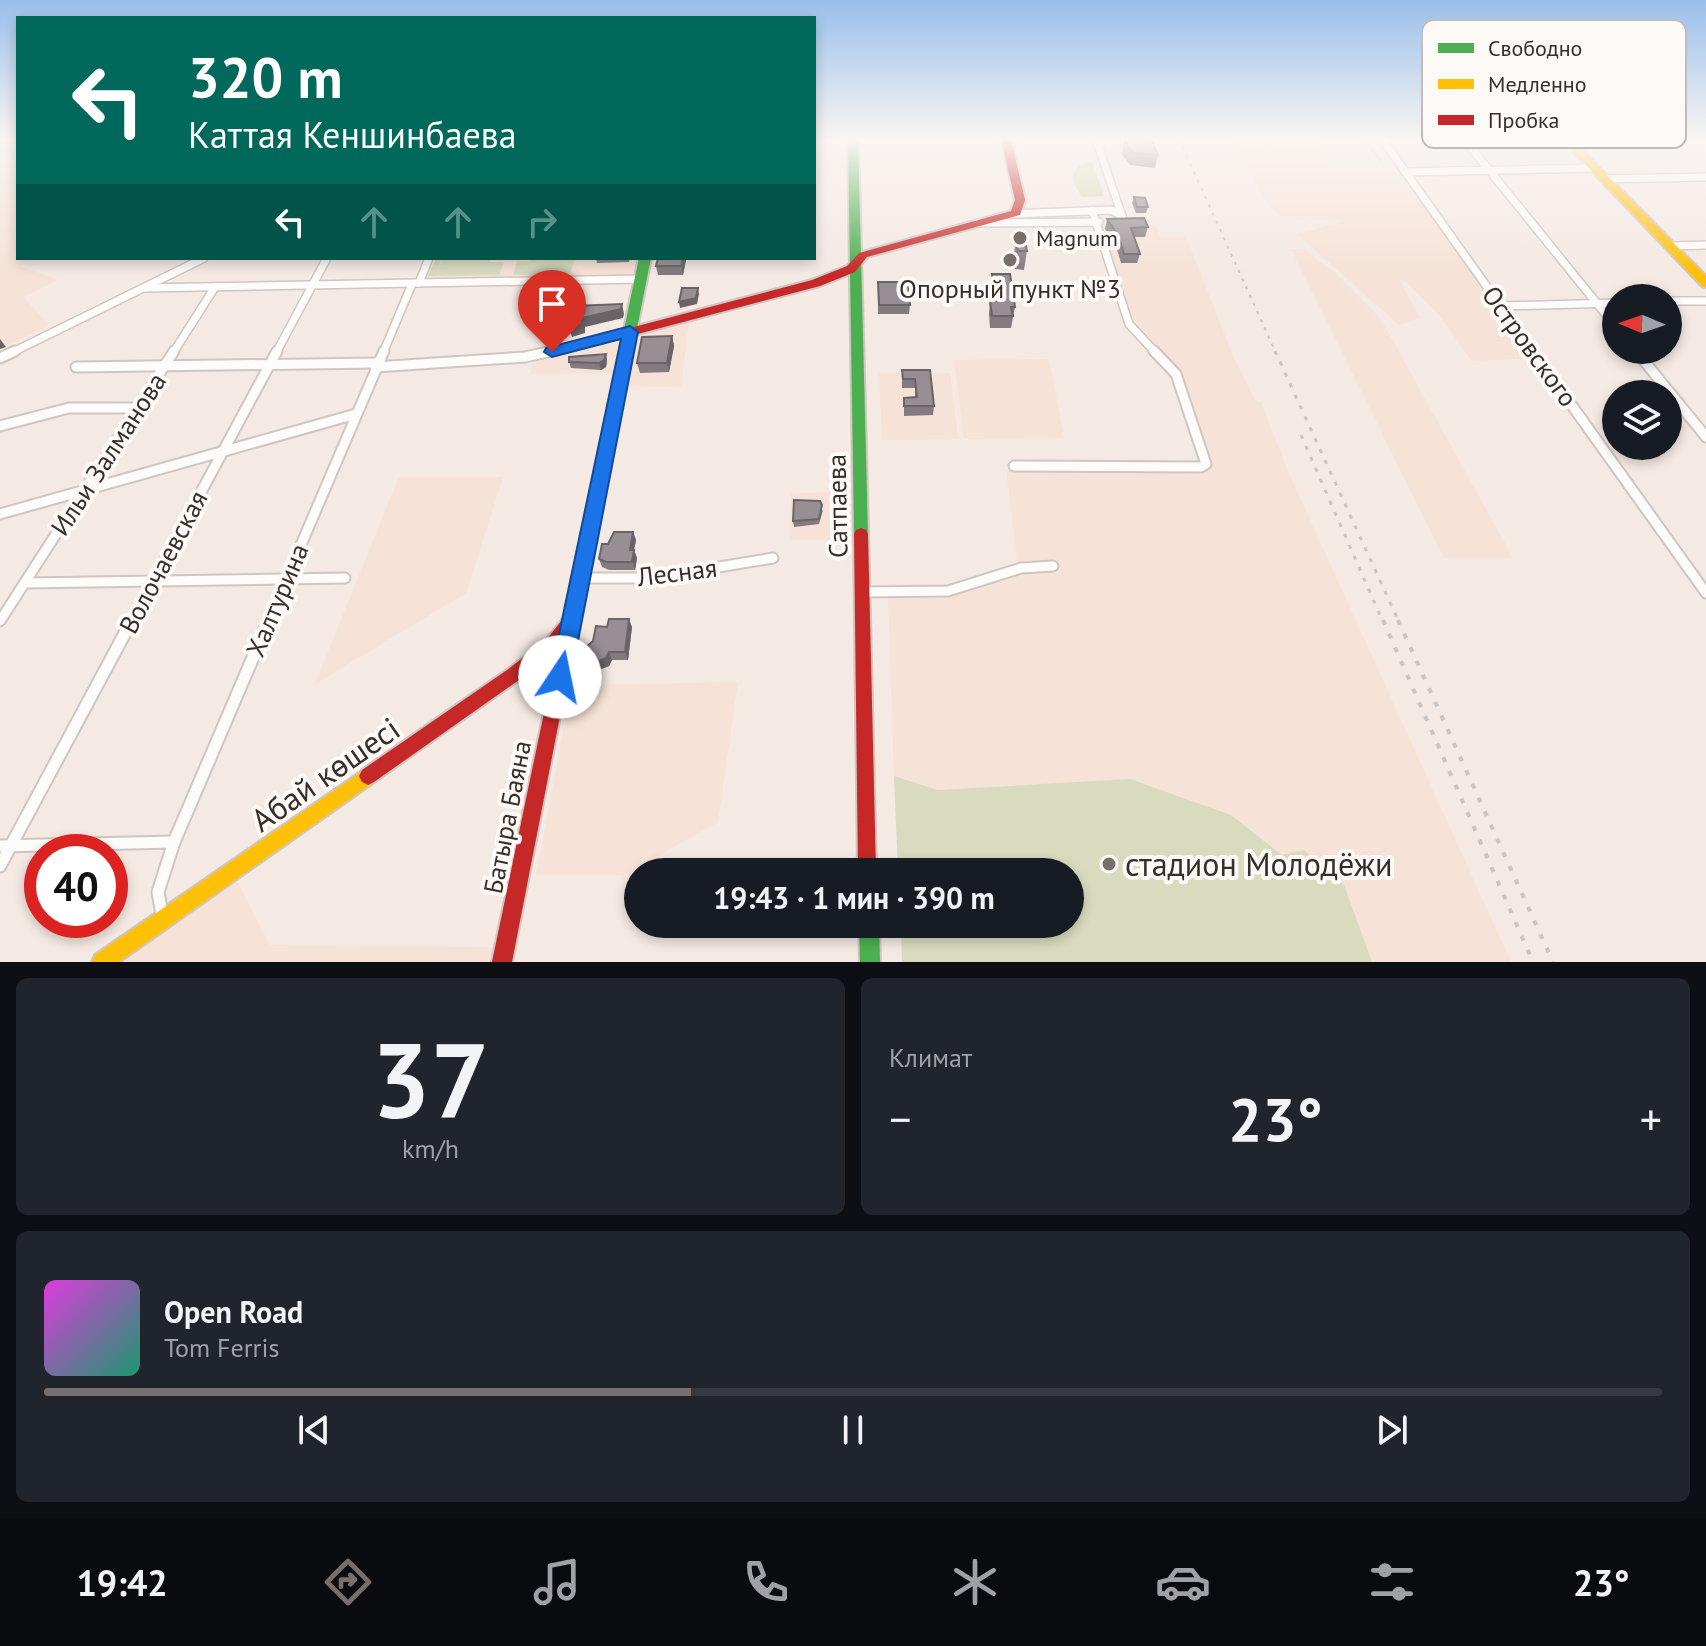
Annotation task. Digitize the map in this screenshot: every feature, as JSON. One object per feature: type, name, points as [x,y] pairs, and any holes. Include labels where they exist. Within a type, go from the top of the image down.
[{"type":"street","name":"Сатпаева","points":[[855,184],[867,858]]},
{"type":"street","points":[[1014,184],[1018,207]]},
{"type":"street","points":[[1111,184],[1122,216]]},
{"type":"street","name":"Островского","points":[[1414,184],[1706,593]]},
{"type":"street","points":[[1501,184],[1602,310]]},
{"type":"street","points":[[1611,184],[1706,283]]},
{"type":"street","points":[[76,367],[376,365],[525,357],[632,324],[651,324],[816,283],[852,268],[858,259],[1018,207],[1026,206],[1039,211]]},
{"type":"street","points":[[1018,207],[1039,211],[1114,210],[1122,216]]},
{"type":"street","points":[[1014,466],[1201,467],[1206,464],[1176,374],[1129,324],[1092,210]]},
{"type":"street","points":[[971,223],[1118,222],[1122,216]]},
{"type":"street","points":[[1671,246],[1706,245]]},
{"type":"street","points":[[0,358],[200,260]]},
{"type":"street","name":"Волочаевская","points":[[0,866],[5,846],[154,579],[326,260]]},
{"type":"street","name":"Халтурина","points":[[163,920],[158,892],[174,842],[376,365],[428,260]]},
{"type":"street","name":"Батыра Баяна","points":[[502,962],[645,260]]},
{"type":"street","points":[[836,276],[852,275],[858,283]]},
{"type":"street","points":[[144,288],[641,279]]},
{"type":"street","points":[[816,283],[839,281],[847,284],[857,306]]},
{"type":"street","name":"Ильи Залманова","points":[[0,621],[215,287]]},
{"type":"street","points":[[1682,301],[1706,301]]},
{"type":"street","points":[[1502,306],[1602,303]]},
{"type":"street","points":[[1646,364],[1706,437]]},
{"type":"street","points":[[0,426],[69,408],[137,408]]},
{"type":"street","points":[[0,514],[356,414]]},
{"type":"street","name":"Лесная","points":[[580,578],[653,578],[773,558]]},
{"type":"street","points":[[862,592],[948,591],[1021,568],[1053,566]]},
{"type":"street","points":[[25,583],[345,578]]},
{"type":"street","points":[[0,602],[16,597]]},
{"type":"street","name":"Абай көшесі","points":[[102,962],[513,675],[553,644],[571,621]]},
{"type":"street","points":[[513,675],[534,666],[549,668],[554,675],[557,693]]},
{"type":"street","points":[[5,846],[174,842]]},
{"type":"street","points":[[869,938],[870,962]]},
{"type":"shaded area","points":[[0,184],[16,184],[16,260],[32,260],[20,266],[58,280],[23,297],[49,325],[0,350]]},
{"type":"shaded area","points":[[1256,184],[1410,184],[1534,358],[1472,361],[1440,316],[1403,279],[1399,280],[1420,318],[1399,325],[1297,234],[1347,220],[1282,219],[1263,197]]},
{"type":"shaded area","points":[[1155,225],[1160,237],[1186,237],[1233,356],[1255,401],[1261,402],[1287,469],[1511,962],[1372,962],[1362,940],[1282,855],[1231,815],[1130,779],[938,790],[894,776],[888,595],[951,595],[1019,574],[1006,469],[1213,469],[1181,375],[1133,322],[1101,226]]},
{"type":"shaded area","points":[[1291,249],[1303,249],[1335,273],[1380,318],[1513,558],[1444,558]]},
{"type":"shaded area","points":[[432,260],[639,260],[636,275],[424,280]]},
{"type":"shaded area","points":[[689,320],[681,387],[627,386],[637,333]]},
{"type":"shaded area","points":[[620,342],[615,373],[530,374],[534,360]]},
{"type":"shaded area","points":[[1049,359],[1064,438],[964,439],[954,360]]},
{"type":"shaded area","points":[[879,373],[950,373],[958,439],[882,440]]},
{"type":"shaded area","points":[[399,477],[503,477],[466,593],[315,684]]},
{"type":"shaded area","points":[[853,492],[854,539],[790,540],[791,493]]},
{"type":"shaded area","points":[[738,682],[718,822],[654,858],[624,858],[624,875],[536,875],[572,685]]},
{"type":"shaded area","points":[[237,881],[270,945],[494,947],[491,962],[121,962]]},
{"type":"green space","points":[[1100,184],[1104,196],[1082,197],[1075,186]]},
{"type":"green space","points":[[435,260],[441,260],[437,272],[442,260],[504,262],[499,275],[428,276]]},
{"type":"green space","points":[[574,260],[570,274],[513,275],[517,261]]},
{"type":"green space","name":"стадион Молодёжи","points":[[894,776],[938,790],[1130,779],[1231,815],[1282,855],[1304,850],[1344,885],[1372,962],[902,962],[901,938],[1084,938],[1084,858],[897,858]]},
{"type":"building","points":[[1134,197],[1145,198],[1148,207],[1137,207]]},
{"type":"building","points":[[1144,218],[1148,227],[1131,228],[1140,254],[1124,254],[1119,237],[1107,219]]},
{"type":"building","points":[[1016,240],[1025,241],[1027,251],[1018,251]]},
{"type":"building","points":[[658,260],[682,260],[681,266],[656,266]]},
{"type":"building","points":[[992,274],[1010,274],[1015,307],[1011,307],[1013,316],[992,316],[990,301],[996,301]]},
{"type":"building","points":[[878,282],[909,282],[910,305],[879,305]]},
{"type":"building","points":[[682,288],[698,288],[696,298],[679,302]]},
{"type":"building","points":[[622,304],[621,309],[582,318],[582,324],[569,327],[573,306]]},
{"type":"building","points":[[672,336],[667,363],[637,363],[642,337]]},
{"type":"building","points":[[606,354],[599,363],[569,362],[569,357]]},
{"type":"building","points":[[902,370],[930,370],[934,406],[904,406],[904,398],[917,397],[915,379],[903,379]]},
{"type":"building","points":[[794,500],[820,501],[819,519],[793,521]]},
{"type":"building","points":[[614,532],[633,532],[632,562],[599,559],[602,544],[608,544]]},
{"type":"building","points":[[609,619],[629,619],[625,652],[609,652],[606,658],[593,664],[583,658],[583,650],[593,641],[596,626],[607,627]]},
{"type":"railway","points":[[1199,184],[1276,353]]},
{"type":"railway","points":[[1275,351],[1399,622]]},
{"type":"railway","points":[[1301,435],[1383,622]]},
{"type":"railway","points":[[1383,620],[1533,962]]},
{"type":"railway","points":[[1398,620],[1553,962]]},
{"type":"traffic: fast","points":[[854,184],[861,534]]},
{"type":"traffic: fast","points":[[563,660],[645,260]]},
{"type":"traffic: fast","points":[[525,669],[547,669],[554,676],[557,688]]},
{"type":"traffic: fast","points":[[869,938],[870,962]]},
{"type":"traffic: slow","points":[[1610,184],[1706,283]]},
{"type":"traffic: slow","points":[[102,962],[368,776]]},
{"type":"traffic: jam","points":[[630,332],[816,283],[851,269],[863,255],[1016,213],[1020,200],[1016,184]]},
{"type":"traffic: jam","points":[[861,534],[867,858]]},
{"type":"traffic: jam","points":[[368,776],[513,675],[553,644],[568,625]]},
{"type":"traffic: jam","points":[[502,962],[563,660]]},
{"type":"place","name":"Magnum","points":[[1020,238]]},
{"type":"place","name":"Опорный пункт №3","points":[[1010,260]]},
{"type":"place","name":"стадион Молодёжи","points":[[1109,864]]},
{"type":"route","points":[[552,352],[630,332],[560,677]]}]
